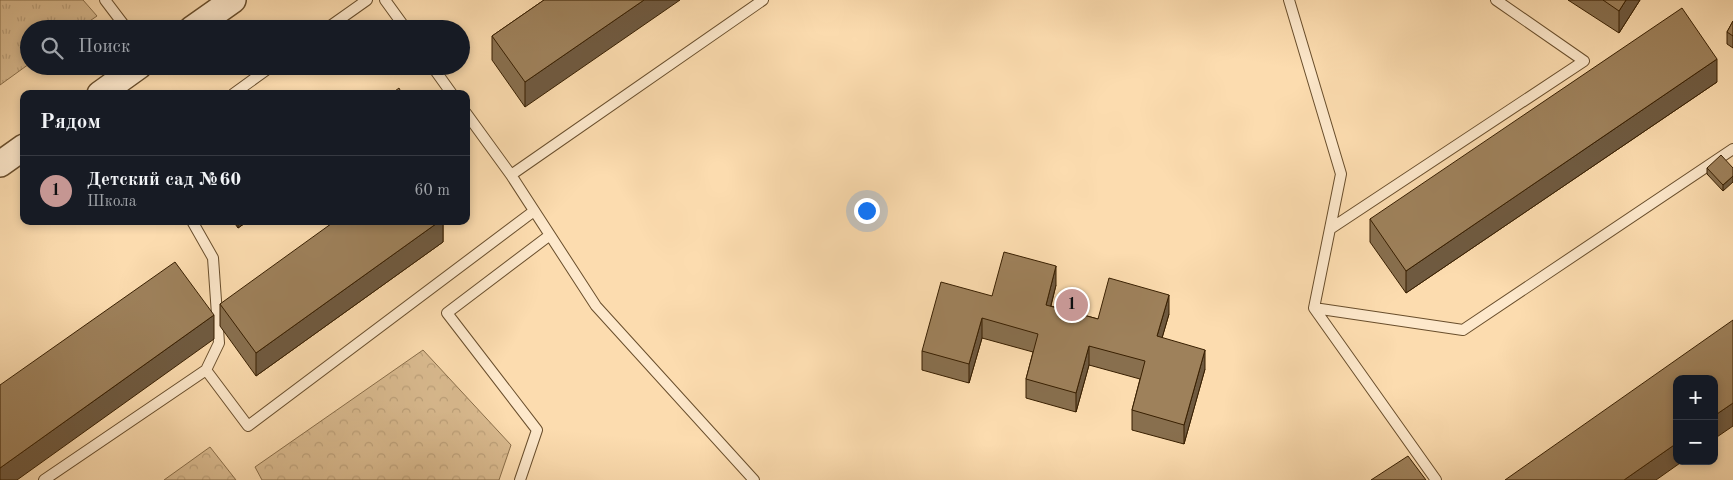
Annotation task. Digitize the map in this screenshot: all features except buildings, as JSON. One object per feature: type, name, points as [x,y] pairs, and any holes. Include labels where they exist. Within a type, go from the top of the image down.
[{"type":"street","points":[[205,20],[233,0]]},
{"type":"street","points":[[109,90],[128,75]]},
{"type":"street","points":[[0,164],[20,150]]},
{"type":"lane","points":[[105,0],[120,20]]},
{"type":"lane","points":[[339,20],[368,0]]},
{"type":"lane","points":[[385,0],[399,20]]},
{"type":"lane","points":[[510,175],[762,0]]},
{"type":"lane","points":[[1289,0],[1341,174],[1314,308],[1436,480]]},
{"type":"lane","points":[[1330,229],[1584,61],[1496,0]]},
{"type":"lane","points":[[239,90],[259,75]]},
{"type":"lane","points":[[438,75],[449,90]]},
{"type":"lane","points":[[470,119],[510,175],[596,306],[754,480]]},
{"type":"lane","points":[[1314,308],[1463,330],[1733,149]]},
{"type":"lane","points":[[206,370],[248,426],[534,211]]},
{"type":"lane","points":[[44,480],[206,370],[219,343],[213,258],[194,225]]},
{"type":"lane","points":[[520,480],[537,430],[447,313],[550,235]]},
{"type":"green space","points":[[0,0],[83,0],[97,16],[91,20],[20,20],[20,71],[0,85]]},
{"type":"green space","points":[[423,350],[511,445],[499,480],[262,480],[255,467]]},
{"type":"green space","points":[[210,447],[236,480],[164,480]]},
{"type":"place","name":"Детский сад №60","points":[[1072,305]]}]
